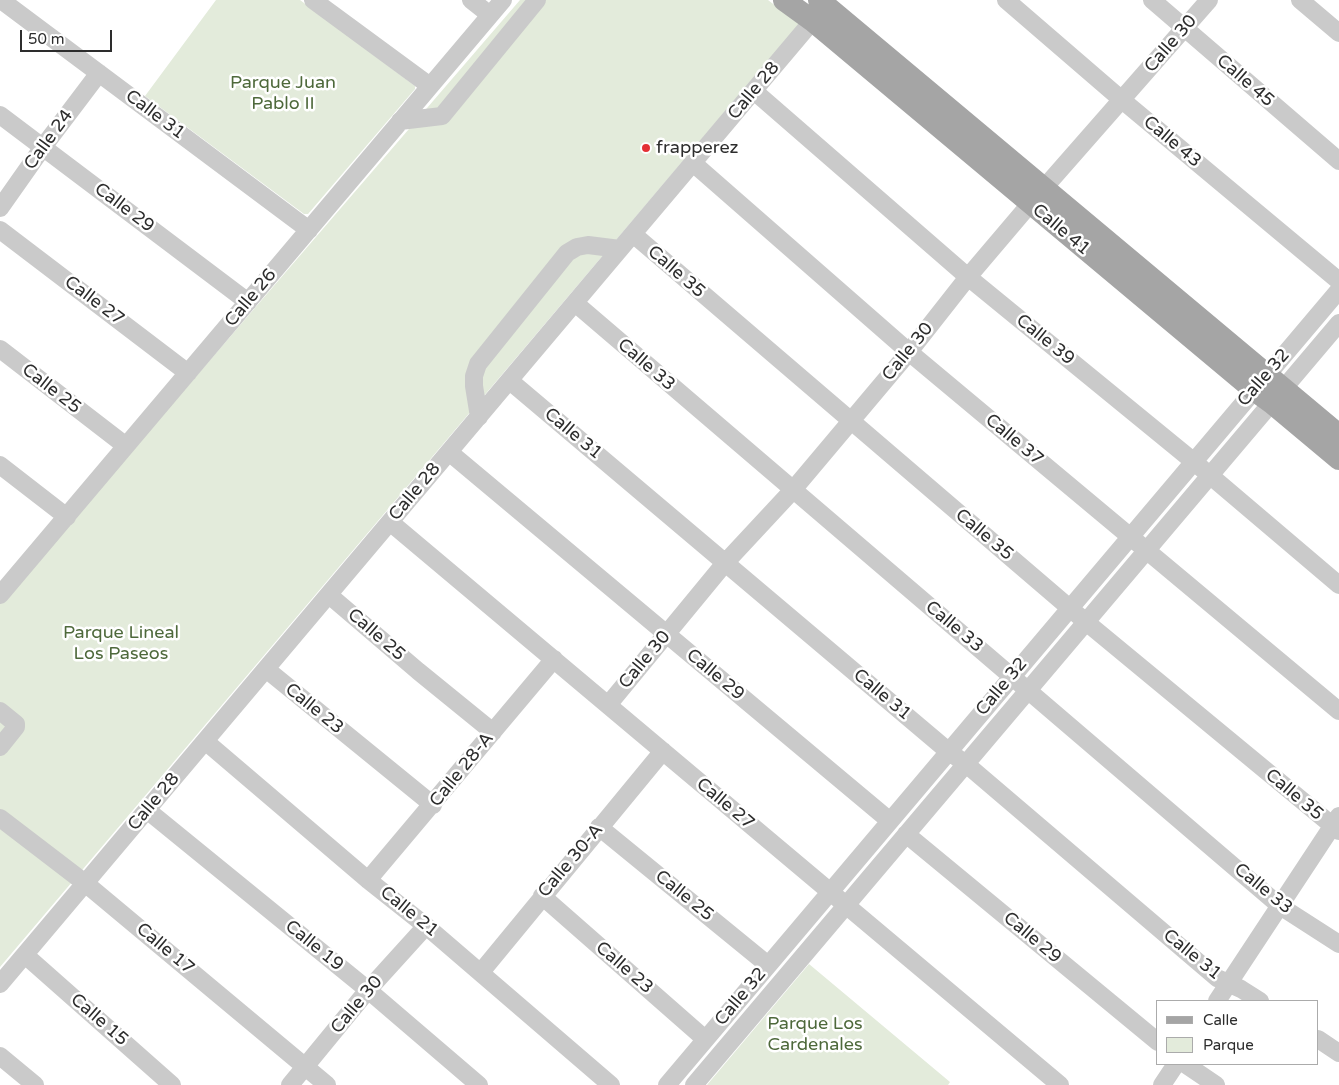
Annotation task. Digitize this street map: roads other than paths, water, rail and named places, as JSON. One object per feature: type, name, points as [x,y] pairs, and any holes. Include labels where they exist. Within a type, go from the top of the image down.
[{"type":"main road","name":"Calle 41","points":[[784,0],[822,7],[1037,196],[1269,389],[1339,459]]},
{"type":"main road","name":"Calle 41","points":[[1269,389],[1339,435]]},
{"type":"street","name":"Calle 31","points":[[0,0],[309,230]]},
{"type":"street","points":[[313,0],[430,86]]},
{"type":"street","points":[[471,0],[490,14]]},
{"type":"street","name":"Calle 26","points":[[2,588],[67,517],[503,0]]},
{"type":"street","points":[[400,121],[442,116],[537,0]]},
{"type":"street","name":"Calle 43","points":[[1006,0],[1122,100],[1339,281]]},
{"type":"street","name":"Calle 45","points":[[1152,0],[1339,161]]},
{"type":"street","name":"Calle 30","points":[[608,705],[725,563],[792,491],[910,352],[968,277],[1037,196],[1209,0]]},
{"type":"street","points":[[1300,0],[1339,33]]},
{"type":"street","name":"Calle 28","points":[[0,984],[754,91],[822,7]]},
{"type":"street","name":"Calle 24","points":[[0,208],[99,73]]},
{"type":"street","name":"Calle 39","points":[[754,91],[968,277],[1193,461],[1339,585]]},
{"type":"street","name":"Calle 29","points":[[0,115],[248,302]]},
{"type":"street","name":"Calle 37","points":[[693,163],[910,352],[1339,712]]},
{"type":"street","name":"Calle 27","points":[[0,230],[188,373]]},
{"type":"street","name":"Calle 35","points":[[633,234],[1086,622],[1337,825]]},
{"type":"street","points":[[479,417],[474,386],[474,376],[478,364],[567,253],[577,247],[588,245],[620,250]]},
{"type":"street","name":"Calle 32","points":[[694,1085],[1210,476],[1339,290]]},
{"type":"street","name":"Calle 33","points":[[574,304],[1280,906],[1339,944]]},
{"type":"street","name":"Calle 32","points":[[667,1085],[1193,461],[1339,323]]},
{"type":"street","name":"Calle 25","points":[[0,349],[126,446]]},
{"type":"street","name":"Calle 31","points":[[510,381],[948,751],[966,764],[1217,978],[1241,989],[1258,1000]]},
{"type":"street","name":"Calle 29","points":[[449,452],[890,821]]},
{"type":"street","points":[[0,465],[67,517]]},
{"type":"street","name":"Calle 27","points":[[390,522],[1060,1085]]},
{"type":"street","name":"Calle 25","points":[[329,595],[493,732]]},
{"type":"street","name":"Calle 28-A","points":[[368,880],[554,659]]},
{"type":"street","name":"Calle 23","points":[[266,669],[433,805]]},
{"type":"street","points":[[0,711],[16,724],[16,727],[0,746]]},
{"type":"street","name":"Calle 21","points":[[205,741],[368,880],[481,972],[610,1085]]},
{"type":"street","name":"Calle 30-A","points":[[481,972],[663,751]]},
{"type":"street","name":"Calle 19","points":[[147,810],[368,990],[479,1085]]},
{"type":"street","name":"Calle 17","points":[[0,818],[85,883],[328,1085]]},
{"type":"street","points":[[1218,1000],[1337,825]]},
{"type":"street","name":"Calle 25","points":[[599,827],[768,965]]},
{"type":"street","name":"Calle 29","points":[[906,834],[1156,1040]]},
{"type":"street","name":"Calle 23","points":[[542,896],[705,1039]]},
{"type":"street","name":"Calle 30","points":[[290,1085],[368,990],[426,926]]},
{"type":"street","name":"Calle 15","points":[[25,955],[172,1085]]},
{"type":"street","points":[[1319,1040],[1339,1053]]},
{"type":"street","points":[[0,1056],[35,1085]]},
{"type":"street","points":[[1162,1085],[1175,1065]]},
{"type":"street","points":[[1186,1065],[1216,1085]]},
{"type":"place","name":"frapperez","points":[[646,148]]},
{"type":"park label","name":"Parque Juan Pablo II","points":[[283,94]]},
{"type":"park label","name":"Parque Lineal Los Paseos","points":[[121,643]]},
{"type":"park label","name":"Parque Los Cardenales","points":[[815,1034]]}]
